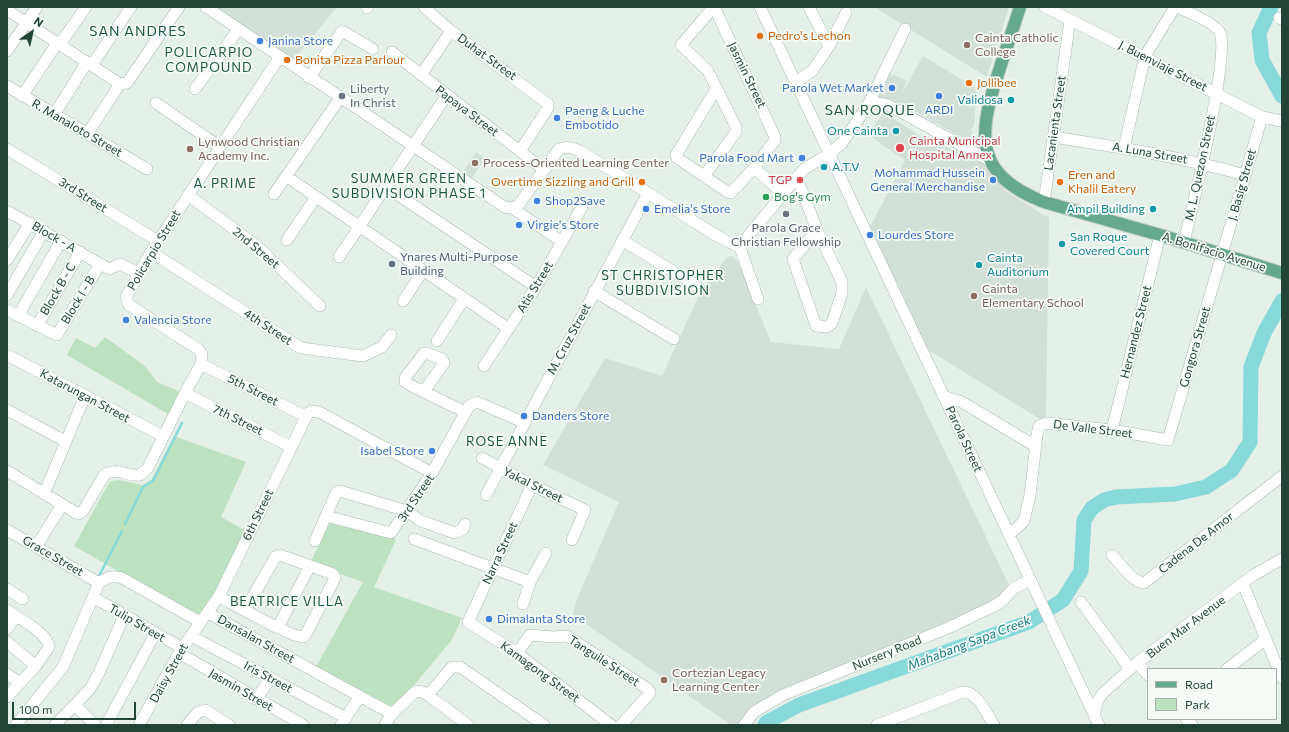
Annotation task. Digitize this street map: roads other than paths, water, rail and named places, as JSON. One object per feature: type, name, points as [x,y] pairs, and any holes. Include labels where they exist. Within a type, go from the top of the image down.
[{"type":"main road","name":"A. Bonifacio Avenue","points":[[1020,7],[990,98],[986,117],[984,142],[990,161],[999,174],[1010,185],[1028,196],[1044,202],[1184,242],[1280,272]]},
{"type":"street","points":[[7,51],[37,7]]},
{"type":"street","points":[[22,96],[86,7]]},
{"type":"street","points":[[54,115],[131,7]]},
{"type":"street","points":[[7,10],[120,84],[127,83],[179,7]]},
{"type":"street","points":[[206,7],[279,58],[506,208],[517,207],[543,169],[559,149],[564,147],[572,148],[648,192],[727,242],[739,245]]},
{"type":"street","name":"Duhat Street","points":[[424,7],[451,31],[546,101],[548,108],[520,151]]},
{"type":"street","name":"Parola Street","points":[[760,7],[794,83],[1049,620],[1092,720],[1098,725]]},
{"type":"street","points":[[809,7],[829,46]]},
{"type":"street","name":"J. Buenviaje Street","points":[[1045,7],[1145,56],[1262,117],[1282,121]]},
{"type":"street","points":[[1124,148],[1145,56],[1175,7]]},
{"type":"street","name":"M. L. Quezon Street","points":[[1175,7],[1196,11],[1217,28],[1222,39],[1220,70],[1216,93],[1184,242]]},
{"type":"street","name":"Jasmin Street","points":[[716,90],[708,71],[681,47],[682,43],[711,10],[716,11],[775,133],[775,140],[754,168]]},
{"type":"street","points":[[794,83],[813,70],[829,46],[846,13]]},
{"type":"street","name":"Lacanienta Street","points":[[1044,202],[1070,20]]},
{"type":"street","points":[[739,245],[804,169],[829,154],[842,143],[868,105],[905,29]]},
{"type":"street","points":[[195,89],[238,30]]},
{"type":"street","points":[[309,78],[342,31],[373,49]]},
{"type":"street","points":[[421,75],[451,31]]},
{"type":"street","name":"Papaya Street","points":[[392,52],[543,169]]},
{"type":"street","name":"Policarpio Street","points":[[201,364],[202,354],[198,349],[128,304],[126,297],[158,241],[279,58]]},
{"type":"street","points":[[87,134],[120,84]]},
{"type":"street","name":"R. Manaloto Street","points":[[7,86],[147,169]]},
{"type":"street","points":[[704,176],[737,130],[716,90],[677,151],[677,158],[729,193],[733,192],[754,168],[784,194]]},
{"type":"street","points":[[340,257],[447,95]]},
{"type":"street","points":[[274,194],[340,98]]},
{"type":"street","points":[[156,103],[220,147]]},
{"type":"street","points":[[868,105],[878,103],[888,105],[990,161]]},
{"type":"street","name":"J. Basig Street","points":[[1222,254],[1262,117]]},
{"type":"street","name":"A. Luna Street","points":[[1054,137],[1124,148],[1202,163],[1245,176]]},
{"type":"street","name":"3rd Street","points":[[7,148],[158,241]]},
{"type":"street","points":[[797,178],[817,230],[842,282],[842,293],[832,323],[827,327],[822,328],[816,326],[793,259],[817,230]]},
{"type":"street","points":[[293,181],[509,329]]},
{"type":"street","points":[[386,188],[536,287]]},
{"type":"street","name":"M. Cruz Street","points":[[486,494],[648,192]]},
{"type":"street","name":"2nd Street","points":[[188,195],[258,247],[320,306]]},
{"type":"street","points":[[287,240],[316,196]]},
{"type":"street","name":"Atis Street","points":[[484,366],[536,287],[561,241],[582,207]]},
{"type":"street","points":[[512,208],[561,241]]},
{"type":"street","name":"Block - A","points":[[8,214],[30,223],[100,264]]},
{"type":"street","points":[[7,260],[30,223]]},
{"type":"street","points":[[7,294],[44,231]]},
{"type":"street","name":"Hernandez Street","points":[[1112,430],[1160,235]]},
{"type":"street","points":[[622,240],[697,286]]},
{"type":"street","points":[[18,316],[61,241]]},
{"type":"street","points":[[739,245],[758,298]]},
{"type":"street","name":"Block B - C","points":[[37,326],[80,252]]},
{"type":"street","name":"4th Street","points":[[151,252],[301,348],[363,356],[382,347],[391,335]]},
{"type":"street","name":"Gongora Street","points":[[1168,440],[1222,254]]},
{"type":"street","points":[[100,264],[111,269],[120,264],[138,274]]},
{"type":"street","name":"Block I - B","points":[[37,326],[57,335],[100,264]]},
{"type":"street","points":[[404,301],[423,271]]},
{"type":"street","points":[[594,291],[674,339]]},
{"type":"street","points":[[437,341],[464,299]]},
{"type":"street","points":[[7,310],[37,326]]},
{"type":"street","name":"Katarungan Street","points":[[7,354],[164,436]]},
{"type":"street","points":[[7,471],[62,505],[76,513],[80,513],[105,474],[110,471],[118,471],[137,476],[144,473],[201,364]]},
{"type":"street","name":"5th Street","points":[[201,364],[305,416]]},
{"type":"street","points":[[424,391],[465,412]]},
{"type":"street","name":"7th Street","points":[[185,393],[290,447]]},
{"type":"street","points":[[44,494],[85,396]]},
{"type":"street","points":[[943,396],[962,402],[1035,446]]},
{"type":"street","name":"3rd Street","points":[[326,516],[388,534],[393,532],[432,473],[468,406],[477,402],[525,423]]},
{"type":"street","points":[[7,410],[65,441]]},
{"type":"street","points":[[305,416],[311,411],[319,412],[432,473]]},
{"type":"street","name":"6th Street","points":[[208,613],[219,596],[305,416]]},
{"type":"street","name":"De Valle Street","points":[[1009,535],[1024,521],[1030,495],[1035,446],[1039,426],[1046,422],[1112,430],[1168,440]]},
{"type":"street","name":"Yakal Street","points":[[482,458],[532,486],[585,512],[572,540]]},
{"type":"street","name":"Cadena De Amor","points":[[1112,555],[1138,582],[1144,583],[1282,476]]},
{"type":"street","name":"Narra Street","points":[[468,620],[532,486]]},
{"type":"street","points":[[315,541],[336,493],[340,491],[407,511],[421,521],[455,533],[462,529],[465,524]]},
{"type":"street","points":[[36,547],[62,505]]},
{"type":"street","name":"Grace Street","points":[[7,530],[99,582]]},
{"type":"street","points":[[414,539],[530,582]]},
{"type":"street","points":[[523,604],[530,582],[546,553]]},
{"type":"street","points":[[219,596],[245,610],[298,637],[303,637],[335,582],[335,578],[333,574],[276,556],[245,610]]},
{"type":"street","name":"Buen Mar Avenue","points":[[1092,720],[1097,702],[1103,693],[1134,666],[1243,584],[1282,559]]},
{"type":"street","points":[[278,627],[310,566]]},
{"type":"street","name":"Dansalan Street","points":[[99,582],[114,575],[122,578],[200,622],[208,613],[392,714]]},
{"type":"street","name":"Nursery Road","points":[[744,725],[754,712],[765,705],[803,687],[948,628],[998,604],[1014,588],[1030,580]]},
{"type":"street","points":[[16,725],[63,667],[99,582]]},
{"type":"street","points":[[1243,584],[1282,678]]},
{"type":"street","points":[[7,589],[23,600]]},
{"type":"street","name":"Tulip Street","points":[[93,597],[181,651]]},
{"type":"street","points":[[1081,602],[1134,666],[1147,674]]},
{"type":"street","points":[[7,629],[11,613],[43,635],[49,642],[49,647],[36,666],[7,697]]},
{"type":"street","points":[[55,725],[90,689],[98,675],[124,616]]},
{"type":"street","name":"Kamagong Street","points":[[468,620],[469,623],[517,653],[611,725]]},
{"type":"street","name":"Daisy Street","points":[[139,725],[181,651],[200,622]]},
{"type":"street","points":[[106,725],[155,634]]},
{"type":"street","name":"Tanguile Street","points":[[517,653],[530,635],[553,637],[567,636],[648,689],[650,693],[621,725]]},
{"type":"street","name":"Iris Street","points":[[190,636],[271,678],[343,722]]},
{"type":"street","points":[[1228,668],[1266,639]]},
{"type":"street","points":[[7,642],[36,666]]},
{"type":"street","name":"Jasmin Street","points":[[181,651],[256,699],[303,725]]},
{"type":"street","points":[[428,695],[452,666],[460,667],[544,725]]},
{"type":"street","points":[[7,674],[20,683]]},
{"type":"street","points":[[256,699],[271,678]]},
{"type":"street","points":[[385,725],[392,714],[416,691],[423,692],[428,695],[468,725]]},
{"type":"street","points":[[877,725],[963,692],[969,692],[974,695],[994,725]]},
{"type":"street","points":[[343,722],[360,696]]},
{"type":"street","points":[[75,705],[95,725]]},
{"type":"street","points":[[187,725],[198,712],[205,710],[229,725]]},
{"type":"waterway","name":"Mahabang Sapa Creek","points":[[1271,7],[1259,33],[1262,60],[1282,96]]},
{"type":"waterway","name":"Mahabang Sapa Creek","points":[[765,725],[767,722],[799,705],[1029,622],[1063,600],[1081,571],[1084,520],[1092,508],[1104,500],[1116,497],[1175,494],[1206,487],[1232,470],[1250,442],[1251,367],[1264,333],[1282,301]]},
{"type":"waterway","points":[[125,524],[143,487],[153,481],[182,423]]},
{"type":"waterway","points":[[98,578],[122,531]]},
{"type":"place","name":"Pedro's Lechon","points":[[760,36]]},
{"type":"place","name":"Janina Store","points":[[260,41]]},
{"type":"place","name":"Cainta Catholic College","points":[[967,45]]},
{"type":"place","name":"Bonita Pizza Parlour","points":[[287,60]]},
{"type":"place","name":"Jollibee","points":[[969,83]]},
{"type":"place","name":"Parola Wet Market","points":[[892,88]]},
{"type":"place","name":"Liberty In Christ","points":[[342,96]]},
{"type":"place","name":"ARDI","points":[[939,96]]},
{"type":"place","name":"Validosa","points":[[1011,100]]},
{"type":"place","name":"Paeng & Luche Embotido","points":[[557,118]]},
{"type":"place","name":"One Cainta","points":[[896,131]]},
{"type":"place","name":"Cainta Municipal Hospital Annex","points":[[900,148]]},
{"type":"place","name":"Lynwood Christian Academy Inc.","points":[[190,149]]},
{"type":"place","name":"Parola Food Mart","points":[[802,158]]},
{"type":"place","name":"Process-Oriented Learning Center","points":[[475,163]]},
{"type":"place","name":"A.T.V","points":[[824,167]]},
{"type":"place","name":"TGP","points":[[800,180]]},
{"type":"place","name":"Mohammad Hussein General Merchandise","points":[[993,180]]},
{"type":"place","name":"Overtime Sizzling and Grill","points":[[642,182]]},
{"type":"place","name":"Eren and Khalil Eatery","points":[[1060,182]]},
{"type":"place","name":"Bog's Gym","points":[[766,197]]},
{"type":"place","name":"Shop2Save","points":[[537,201]]},
{"type":"place","name":"Emelia's Store","points":[[646,209]]},
{"type":"place","name":"Ampil Building","points":[[1153,209]]},
{"type":"place","name":"Parola Grace Christian Fellowship","points":[[786,214]]},
{"type":"place","name":"Virgie's Store","points":[[519,225]]},
{"type":"place","name":"Lourdes Store","points":[[870,235]]},
{"type":"place","name":"San Roque Covered Court","points":[[1062,244]]},
{"type":"place","name":"Ynares Multi-Purpose Building","points":[[392,264]]},
{"type":"place","name":"Cainta Auditorium","points":[[979,265]]},
{"type":"place","name":"Cainta Elementary School","points":[[974,296]]},
{"type":"place","name":"Valencia Store","points":[[126,320]]},
{"type":"place","name":"Danders Store","points":[[524,416]]},
{"type":"place","name":"Isabel Store","points":[[432,451]]},
{"type":"place","name":"Dimalanta Store","points":[[489,619]]},
{"type":"place","name":"Cortezian Legacy Learning Center","points":[[664,680]]},
{"type":"district","name":"SAN ANDRES","points":[[138,31]]},
{"type":"district","name":"POLICARPIO COMPOUND","points":[[209,60]]},
{"type":"district","name":"SAN ROQUE","points":[[870,110]]},
{"type":"district","name":"A. PRIME","points":[[225,184]]},
{"type":"district","name":"SUMMER GREEN SUBDIVISION PHASE 1","points":[[409,186]]},
{"type":"district","name":"ST CHRISTOPHER SUBDIVISION","points":[[663,284]]},
{"type":"district","name":"ROSE ANNE","points":[[507,442]]},
{"type":"district","name":"BEATRICE VILLA","points":[[287,602]]}]
